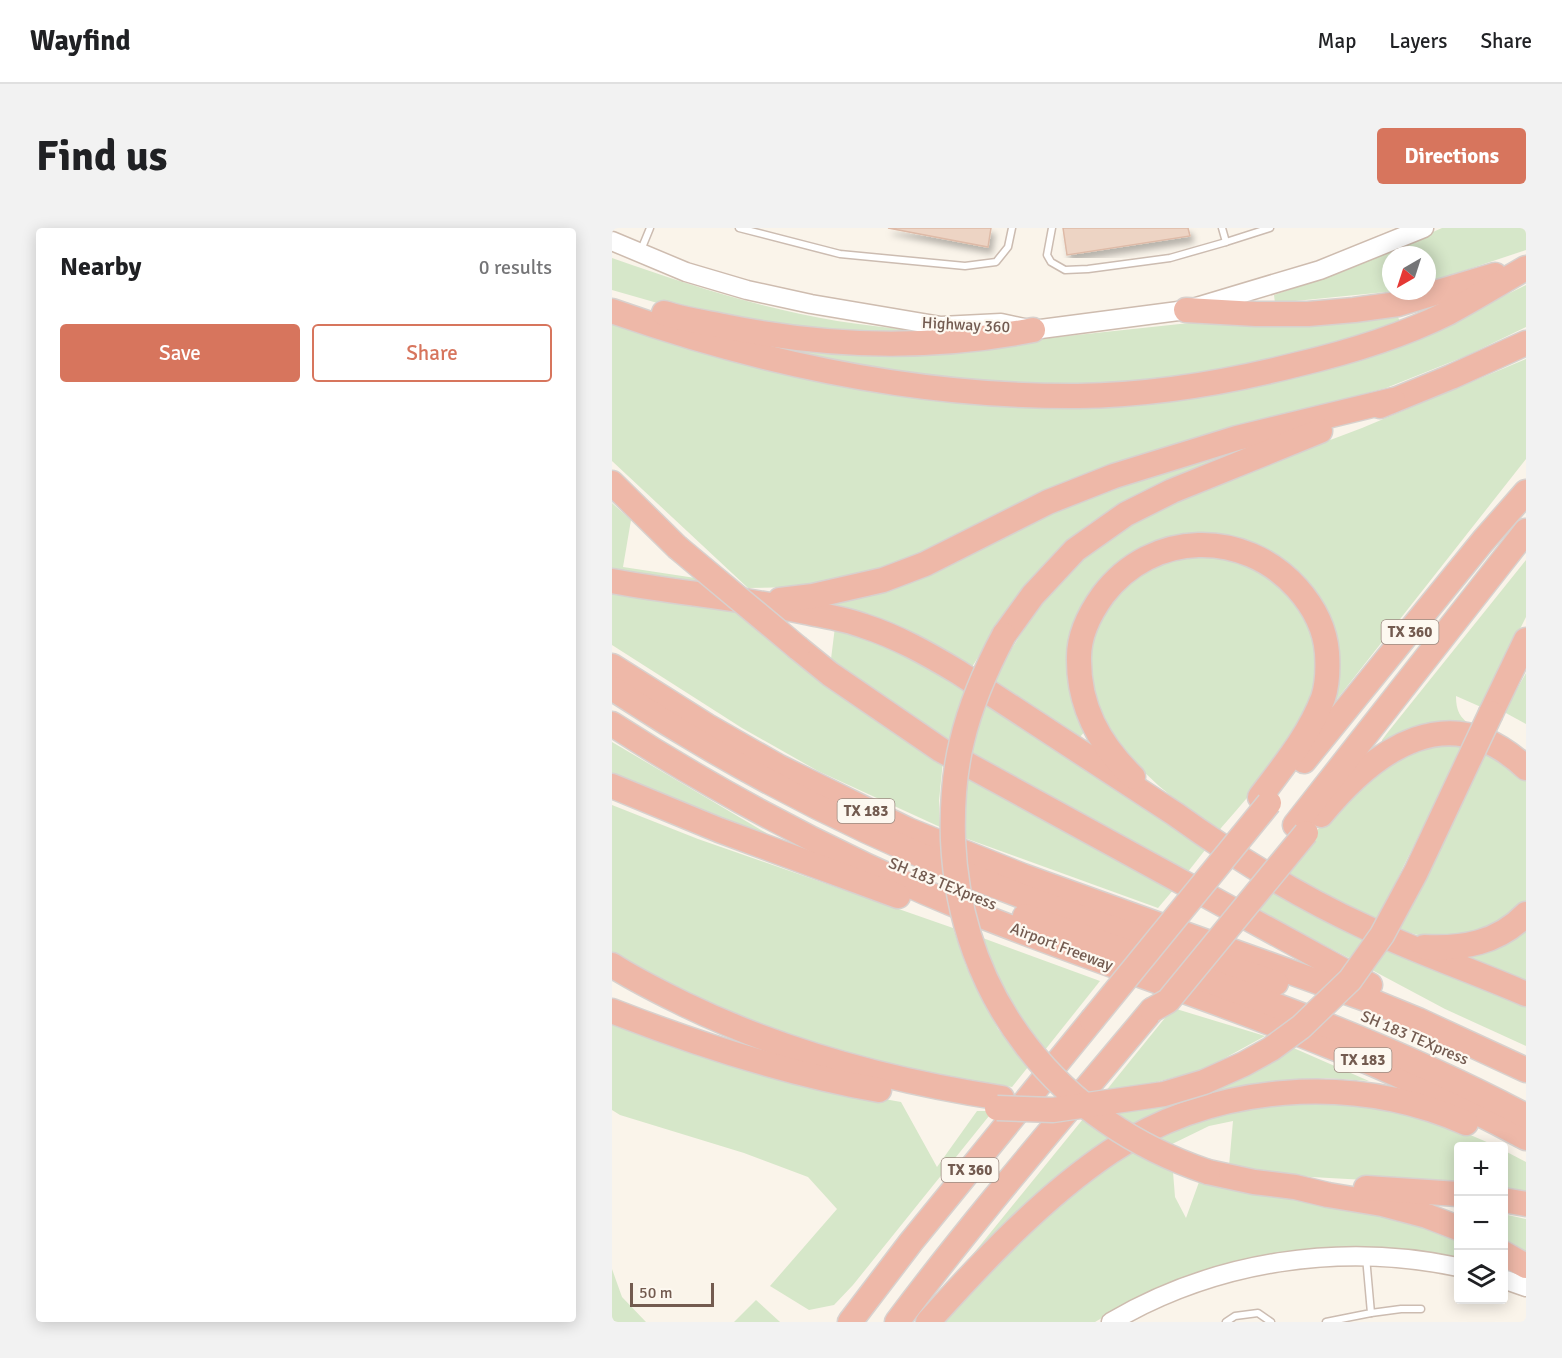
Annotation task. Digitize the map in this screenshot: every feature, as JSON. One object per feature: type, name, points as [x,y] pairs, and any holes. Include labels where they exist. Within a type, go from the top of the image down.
[{"type":"highway","points":[[1186,310],[1308,314],[1398,304],[1526,267]]},
{"type":"highway","points":[[612,311],[657,327],[800,366],[957,392],[1080,396],[1144,392],[1207,384],[1328,357],[1402,332],[1447,313],[1526,267]]},
{"type":"highway","points":[[612,297],[673,315],[751,332],[821,342],[917,343],[1007,335],[1033,330]]},
{"type":"highway","points":[[1454,1227],[1412,1211],[1208,1172],[1148,1148],[1113,1128],[1080,1102],[1051,1075],[1026,1046],[1002,1011],[970,941],[954,863],[952,821],[955,780],[961,742],[973,704],[1004,635],[1033,596],[1075,550],[1126,514],[1172,491],[1505,354],[1526,343]]},
{"type":"highway","points":[[758,602],[813,596],[852,589],[883,580],[925,564],[1048,502],[1114,476],[1237,438],[1393,400]]},
{"type":"highway","points":[[612,483],[677,547],[798,648],[839,681],[941,750],[1487,1051]]},
{"type":"highway","points":[[612,492],[652,524]]},
{"type":"highway","name":"TX 360","points":[[850,1322],[911,1242],[1211,874],[1264,800],[1526,492]]},
{"type":"highway","name":"TX 360","points":[[897,1322],[1050,1128],[1152,1010],[1301,829],[1526,531]]},
{"type":"highway","points":[[1175,814],[1121,765],[1101,741],[1090,720],[1082,694],[1079,652],[1087,621],[1110,587],[1142,561],[1182,546],[1215,545],[1247,552],[1260,558],[1289,579],[1305,596],[1317,614],[1323,630],[1328,664],[1323,696],[1307,733],[1264,800]]},
{"type":"highway","points":[[612,581],[654,589],[758,602],[862,625],[927,653],[1286,887],[1400,943],[1526,994]]},
{"type":"highway","points":[[612,965],[681,1002],[760,1038],[921,1090],[998,1108],[1053,1110],[1145,1098],[1204,1082],[1271,1049],[1301,1027],[1328,1003],[1362,966],[1382,935],[1416,872],[1526,640]]},
{"type":"highway","points":[[1504,685],[1526,665]]},
{"type":"highway","name":"TX 183","points":[[612,666],[707,726],[779,767],[908,830],[1042,883],[1374,1002],[1526,1070]]},
{"type":"highway","name":"SH 183 TEXpress","points":[[612,688],[678,730],[776,786],[895,844],[1036,901],[1292,988],[1381,1022],[1526,1087]]},
{"type":"highway","name":"SH 183 TEXpress","points":[[612,706],[682,751],[762,797],[867,850],[987,901],[1307,1017],[1400,1055],[1526,1116]]},
{"type":"highway","name":"Airport Freeway","points":[[612,724],[740,802],[828,847],[940,898],[1083,955],[1332,1047],[1426,1088],[1526,1138]]},
{"type":"highway","points":[[1301,829],[1379,757],[1402,744],[1423,737],[1460,733],[1471,736],[1500,747],[1526,768]]},
{"type":"highway","points":[[612,786],[719,830],[909,900],[989,933],[1083,955]]},
{"type":"highway","points":[[1400,943],[1449,948],[1473,945],[1490,940],[1509,929],[1526,914]]},
{"type":"highway","points":[[612,1011],[720,1051],[763,1063],[875,1089],[921,1090]]},
{"type":"highway","points":[[928,1322],[1027,1221],[1072,1181],[1110,1152],[1186,1113],[1225,1102],[1270,1094],[1306,1091],[1359,1094],[1428,1108],[1499,1138],[1526,1154]]},
{"type":"highway","points":[[1295,1187],[1323,1185],[1454,1194]]},
{"type":"highway","points":[[1508,1201],[1526,1204]]},
{"type":"highway","points":[[1508,1255],[1526,1266]]},
{"type":"main road","name":"Highway 360","points":[[612,241],[686,272],[747,290],[811,304],[941,326],[1001,323],[1033,330],[1186,310],[1320,270],[1399,233],[1424,228]]},
{"type":"main road","points":[[1111,1322],[1165,1294],[1224,1273],[1284,1261],[1347,1256],[1409,1259],[1454,1267]]},
{"type":"main road","points":[[1508,1281],[1526,1287]]},
{"type":"lane","points":[[640,253],[650,228]]},
{"type":"lane","points":[[739,228],[840,254],[964,266],[996,262],[1008,247],[1012,228]]},
{"type":"lane","points":[[1052,228],[1047,255],[1051,262],[1065,270],[1170,258],[1270,228]]},
{"type":"lane","points":[[1222,228],[1226,242]]},
{"type":"lane","points":[[1366,1257],[1371,1313]]},
{"type":"lane","points":[[1326,1322],[1371,1313],[1421,1309]]},
{"type":"lane","points":[[1226,1322],[1235,1317],[1258,1313],[1271,1322]]},
{"type":"green space","points":[[1442,228],[1526,228],[1526,250],[1436,280],[1436,246],[1401,246]]},
{"type":"green space","points":[[1382,254],[1382,292],[1275,303],[1274,295],[1342,272]]},
{"type":"green space","points":[[612,258],[761,305],[837,321],[916,330],[917,335],[871,338],[696,314],[612,290]]},
{"type":"green space","points":[[1526,285],[1526,327],[1466,356],[1386,388],[1238,427],[875,572],[799,587],[748,588],[612,461],[612,321],[672,343],[1121,404],[1451,322]]},
{"type":"green space","points":[[1394,310],[1400,321],[1317,350],[1217,372],[1151,381],[1039,387],[893,372],[748,345],[1030,340],[1208,321]]},
{"type":"green space","points":[[1526,359],[1526,459],[1334,703],[1330,700],[1308,589],[1188,538],[1084,611],[1088,728],[1079,738],[991,681],[1051,587],[1102,542],[1161,504],[1362,428]]},
{"type":"green space","points":[[1213,454],[1219,461],[1207,463],[1090,523],[1050,559],[1015,598],[972,667],[829,604],[1087,497]]},
{"type":"green space","points":[[612,503],[631,520],[623,567],[702,579],[707,585],[612,570]]},
{"type":"green space","points":[[1189,555],[1230,558],[1252,565],[1272,577],[1301,611],[1308,624],[1319,660],[1316,689],[1308,711],[1296,733],[1281,756],[1217,833],[1159,786],[1110,740],[1096,715],[1088,644],[1100,618],[1124,583],[1160,563]]},
{"type":"green space","points":[[1526,560],[1526,617],[1481,707],[1456,696],[1460,714],[1472,726],[1382,745],[1382,740],[1388,732]]},
{"type":"green space","points":[[612,592],[728,606],[794,658],[943,761],[939,801],[940,827],[818,771],[742,728],[612,645]]},
{"type":"green space","points":[[840,624],[967,682],[949,740],[831,659],[835,627]]},
{"type":"green space","points":[[1526,673],[1526,724],[1504,712]]},
{"type":"green space","points":[[985,696],[1209,845],[1187,873],[967,751]]},
{"type":"green space","points":[[612,742],[768,834],[612,777]]},
{"type":"green space","points":[[1464,744],[1377,920],[1282,875],[1330,816],[1384,765],[1421,746]]},
{"type":"green space","points":[[1486,749],[1521,772],[1526,780],[1526,901],[1510,919],[1495,928],[1435,940],[1397,929]]},
{"type":"green space","points":[[964,775],[1174,889],[1158,908],[962,837]]},
{"type":"green space","points":[[612,805],[698,839],[953,928],[966,966],[998,1029],[1028,1067],[1012,1087],[873,1064],[730,1016],[612,953]]},
{"type":"green space","points":[[1271,886],[1367,937],[1351,959],[1253,908]]},
{"type":"green space","points":[[1526,923],[1526,987],[1452,955]]},
{"type":"green space","points":[[980,937],[1100,981],[1045,1050],[1023,1024],[1004,991]]},
{"type":"green space","points":[[1388,946],[1526,1000],[1526,1046],[1445,1009],[1370,969]]},
{"type":"green space","points":[[1173,1008],[1265,1036],[1205,1069],[1142,1086],[1105,1092]]},
{"type":"green space","points":[[612,1025],[714,1060],[801,1084],[901,1102],[937,1167],[977,1111],[993,1111],[853,1285],[834,1305],[809,1310],[770,1286],[837,1209],[808,1177],[744,1153],[620,1115],[612,1110]]},
{"type":"green space","points":[[1289,1046],[1369,1081],[1326,1078],[1288,1081],[1139,1131],[1110,1113]]},
{"type":"green space","points":[[1304,1099],[1382,1106],[1424,1115],[1487,1142],[1454,1142],[1454,1185],[1311,1177],[1229,1166],[1233,1121],[1209,1126],[1168,1146],[1155,1139],[1217,1114]]},
{"type":"green space","points":[[1083,1119],[1103,1135],[1115,1141],[974,1263],[969,1259]]},
{"type":"green space","points":[[1127,1149],[1173,1172],[1175,1197],[1186,1218],[1199,1182],[1274,1197],[1337,1203],[1421,1223],[1454,1236],[1454,1259],[1346,1249],[1107,1315],[1095,1322],[940,1322],[991,1268],[1062,1203]]},
{"type":"green space","points":[[1508,1153],[1526,1162],[1526,1195],[1508,1192]]},
{"type":"green space","points":[[1508,1215],[1526,1219],[1526,1261],[1508,1250]]},
{"type":"green space","points":[[612,1269],[622,1297],[646,1322],[612,1322]]},
{"type":"green space","points":[[756,1300],[780,1322],[734,1322]]},
{"type":"building","points":[[888,228],[991,228],[988,247]]},
{"type":"building","points":[[1063,228],[1188,228],[1190,236],[1067,255]]}]
